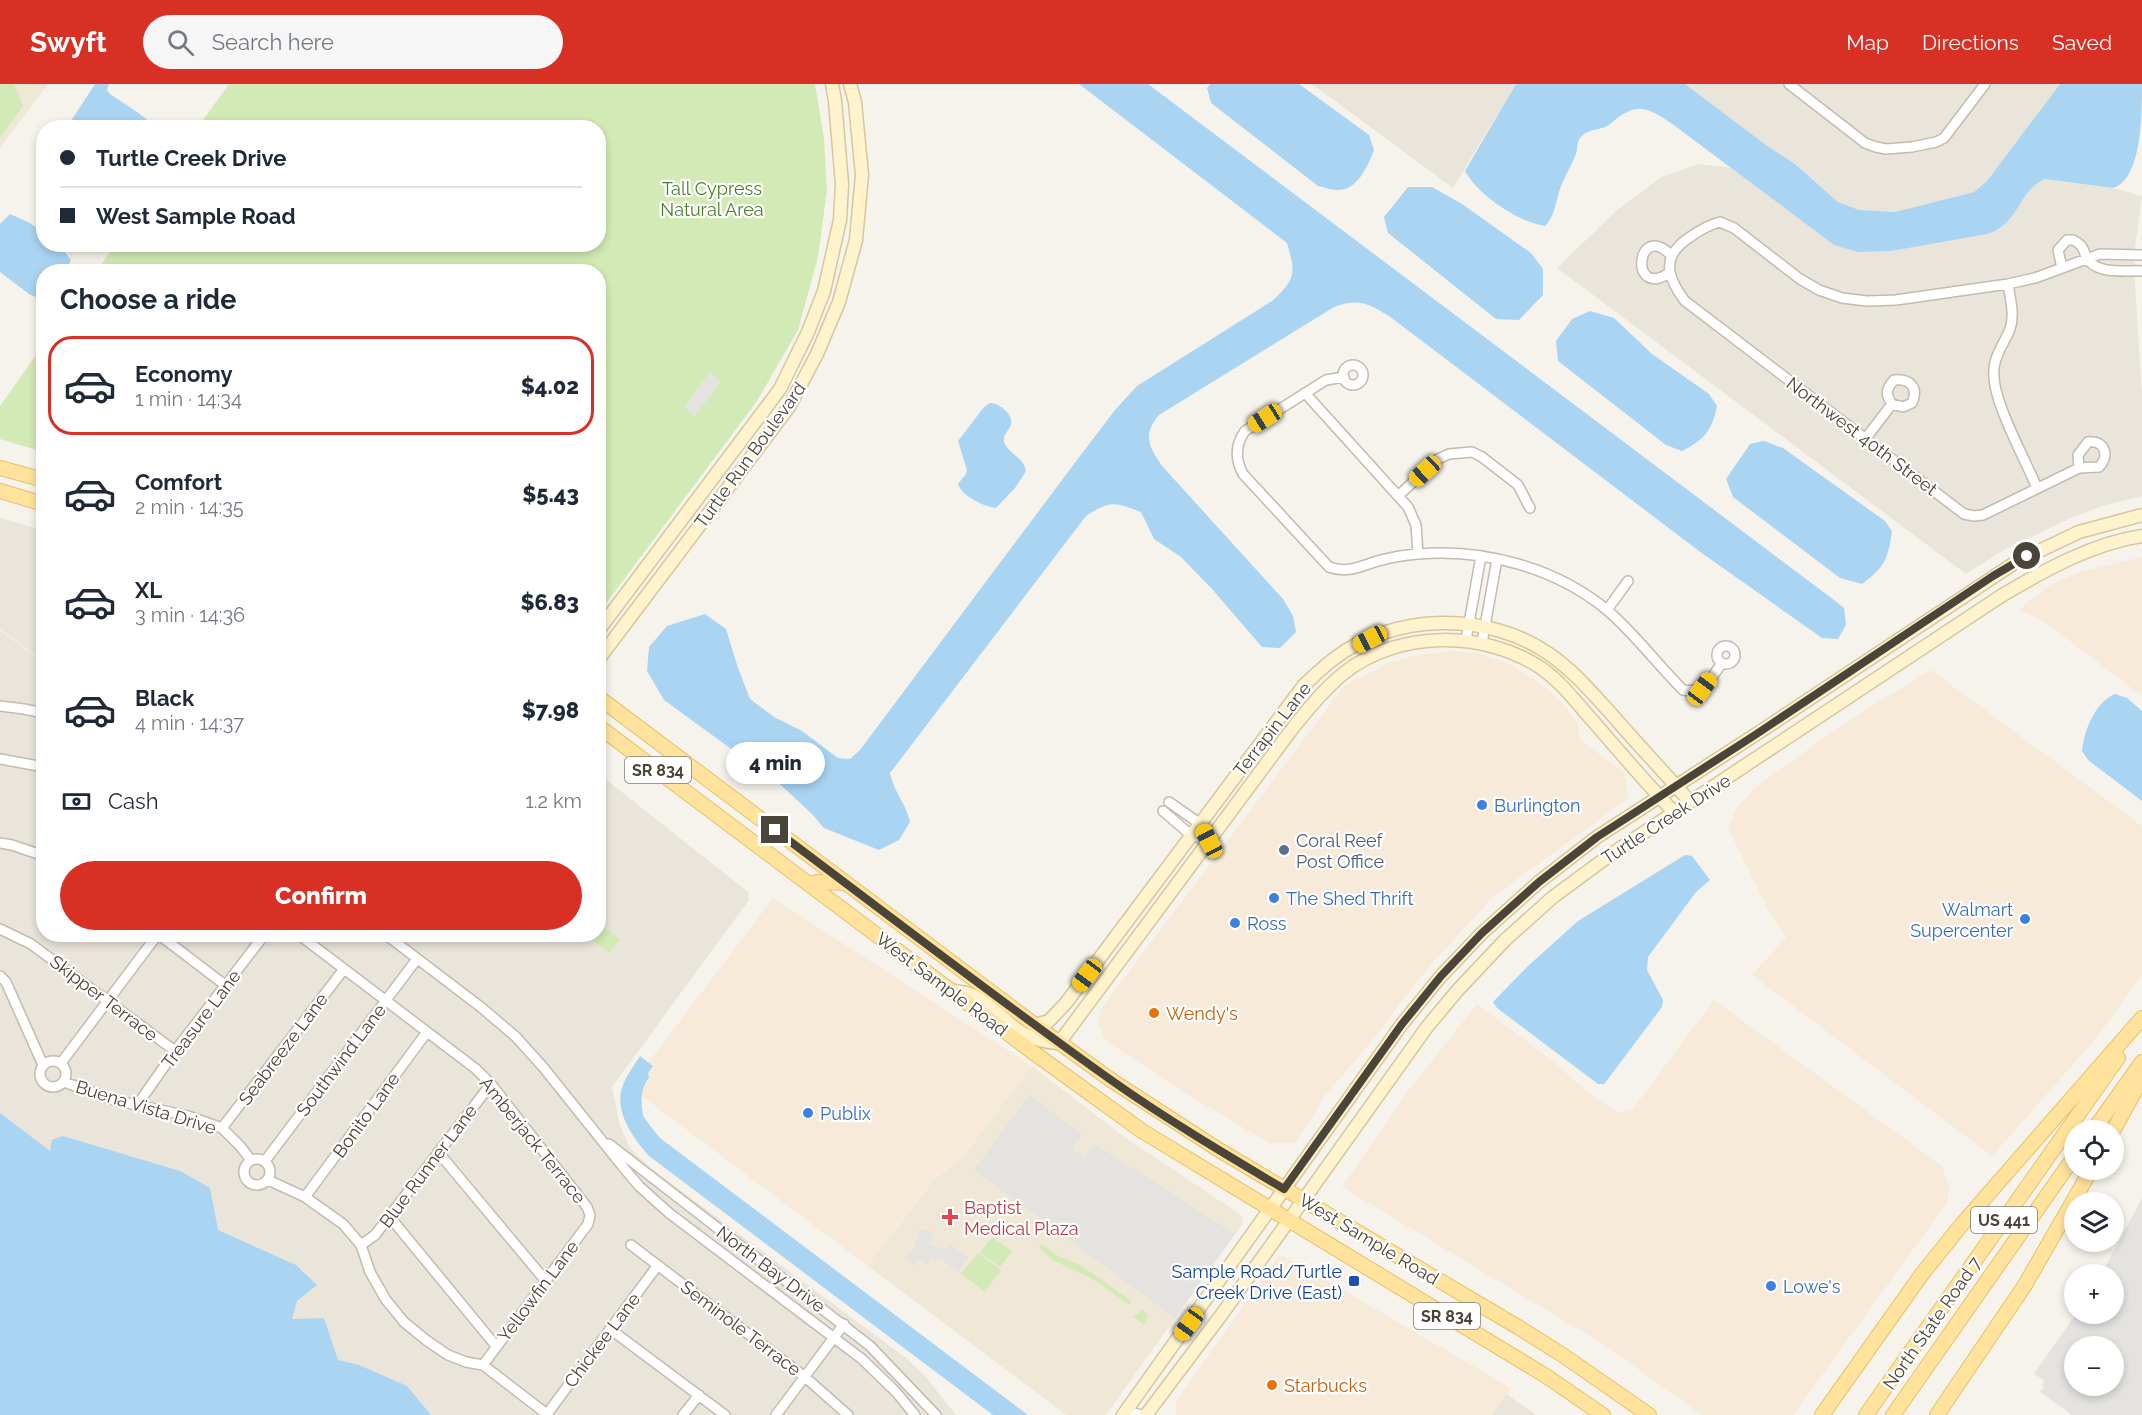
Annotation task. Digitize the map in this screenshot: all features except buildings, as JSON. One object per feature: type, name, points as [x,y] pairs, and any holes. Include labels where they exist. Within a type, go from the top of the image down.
[{"type":"main road","points":[[0,468],[36,478]]},
{"type":"main road","points":[[0,491],[36,502]]},
{"type":"main road","name":"West Sample Road","points":[[606,703],[1059,1043],[1164,1116],[1528,1333],[1649,1415]]},
{"type":"main road","name":"West Sample Road","points":[[606,732],[1142,1131],[1546,1377],[1603,1415]]},
{"type":"main road","points":[[809,884],[846,883]]},
{"type":"main road","points":[[1822,1415],[1922,1274],[2142,1018]]},
{"type":"main road","name":"North State Road 7","points":[[1866,1415],[2142,1024]]},
{"type":"main road","points":[[2101,1120],[2142,1062]]},
{"type":"main road","points":[[2119,1120],[2142,1078]]},
{"type":"main road","name":"North State Road 7","points":[[1893,1415],[2064,1171]]},
{"type":"main road","points":[[1937,1415],[2025,1285],[2085,1180]]},
{"type":"street","name":"Turtle Run Boulevard","points":[[606,620],[780,389],[808,332],[824,291],[840,220],[842,184],[832,84]]},
{"type":"street","name":"Turtle Run Boulevard","points":[[606,649],[789,407],[818,354],[839,302],[856,240],[862,175],[855,102],[850,84]]},
{"type":"street","points":[[1789,84],[1865,143],[1886,149],[1912,147],[1944,138],[1985,84]]},
{"type":"street","points":[[1671,255],[1664,248],[1655,246],[1647,249],[1641,256],[1640,266],[1644,274],[1652,278],[1661,278],[1669,273],[1671,255],[1682,242],[1710,224],[1720,222],[1734,228],[1800,279],[1819,290],[1842,298],[1867,301],[1896,300],[2008,284],[2100,254],[2142,255]]},
{"type":"street","points":[[2062,268],[2058,250],[2067,240],[2073,240],[2085,249],[2087,259],[2100,269],[2142,271]]},
{"type":"street","points":[[2115,270],[2116,255]]},
{"type":"street","name":"Northwest 40th Street","points":[[1669,273],[1685,301],[1964,513],[1974,516],[1983,515],[2079,468]]},
{"type":"street","points":[[2008,284],[2012,314],[2010,328],[1995,358],[1994,376],[1998,397],[2037,488]]},
{"type":"street","points":[[1344,377],[1326,380],[1245,431],[1239,438],[1238,446],[1238,465],[1243,474],[1329,567],[1348,571],[1385,559],[1418,554],[1449,553],[1497,559],[1549,575],[1590,598],[1607,610],[1683,690],[1693,692],[1702,689],[1722,663]]},
{"type":"street","points":[[1305,393],[1408,507],[1416,525],[1418,554]]},
{"type":"street","points":[[1866,438],[1892,404]]},
{"type":"street","points":[[1399,495],[1437,459],[1449,454],[1472,453],[1482,457],[1518,485],[1530,508]]},
{"type":"street","name":"Turtle Creek Drive","points":[[1125,1414],[1397,1032],[1429,991],[1482,933],[1539,882],[1597,837],[1901,639],[1993,576],[2031,554],[2079,532],[2142,515]]},
{"type":"street","name":"Turtle Creek Drive","points":[[1144,1415],[1446,1003],[1505,940],[1541,908],[1610,855],[1673,811],[1908,660],[2001,596],[2043,571],[2085,552],[2142,536]]},
{"type":"street","points":[[1466,640],[1481,556]]},
{"type":"street","points":[[1482,643],[1497,559]]},
{"type":"street","points":[[1607,610],[1628,581]]},
{"type":"street","name":"Terrapin Lane","points":[[1035,1025],[1049,1021],[1061,1010],[1304,685],[1336,657],[1370,639],[1401,628],[1434,622],[1485,626],[1520,638],[1549,654],[1579,679],[1690,802]]},
{"type":"street","points":[[1901,639],[1908,660]]},
{"type":"street","name":"Terrapin Lane","points":[[1059,1043],[1318,697],[1346,671],[1377,654],[1403,644],[1466,640],[1482,643],[1522,658],[1540,668],[1560,684],[1673,811]]},
{"type":"street","points":[[1560,684],[1575,685],[1606,709]]},
{"type":"street","points":[[0,706],[36,711]]},
{"type":"street","points":[[0,759],[36,765]]},
{"type":"street","points":[[1166,807],[1200,823],[1209,841],[1191,835],[1166,807]]},
{"type":"street","points":[[0,843],[36,853]]},
{"type":"street","points":[[1539,882],[1544,892],[1541,908]]},
{"type":"street","name":"Skipper Terrace","points":[[0,929],[31,944],[176,1051]]},
{"type":"street","points":[[61,1063],[152,942]]},
{"type":"street","points":[[169,942],[225,985]]},
{"type":"street","name":"Treasure Lane","points":[[138,1104],[259,942]]},
{"type":"street","name":"Amberjack Terrace","points":[[309,942],[476,1069],[491,1084],[587,1207],[590,1215]]},
{"type":"street","name":"North Bay Drive","points":[[395,942],[516,1037],[639,1186],[669,1213],[862,1359],[915,1415]]},
{"type":"street","name":"Southwind Lane","points":[[265,1161],[417,959]]},
{"type":"street","name":"Seabreeze Lane","points":[[222,1128],[344,969]]},
{"type":"street","points":[[0,976],[6,982],[43,1065],[40,1073],[45,1085],[53,1088],[64,1082],[67,1074],[61,1063],[54,1060],[43,1065]]},
{"type":"street","points":[[950,990],[973,995],[1027,1037],[1042,1042],[1059,1043]]},
{"type":"street","points":[[1429,991],[1446,1003]]},
{"type":"street","name":"Bonito Lane","points":[[305,1197],[427,1032]]},
{"type":"street","name":"Buena Vista Drive","points":[[64,1082],[114,1100],[188,1116],[222,1128],[251,1160]]},
{"type":"street","name":"Blue Runner Lane","points":[[362,1245],[375,1235],[491,1084]]},
{"type":"street","name":"North Bay Drive","points":[[596,1133],[638,1168],[844,1324],[870,1346],[936,1415]]},
{"type":"street","points":[[438,1152],[545,1280]]},
{"type":"street","points":[[258,1158],[265,1161],[271,1172],[268,1180],[256,1185],[246,1179],[245,1166],[251,1160],[258,1158]]},
{"type":"street","points":[[268,1180],[305,1197],[342,1224],[362,1245],[370,1272],[386,1300],[404,1322],[448,1356],[483,1365],[547,1415]]},
{"type":"street","name":"Yellowfin Lane","points":[[483,1365],[588,1224],[590,1215]]},
{"type":"street","points":[[389,1216],[496,1346]]},
{"type":"street","name":"Seminole Terrace","points":[[631,1245],[805,1377],[848,1415]]},
{"type":"street","name":"Chickee Lane","points":[[547,1415],[658,1265]]},
{"type":"street","points":[[776,1415],[844,1324]]},
{"type":"street","points":[[610,1329],[725,1415]]},
{"type":"street","points":[[683,1415],[699,1395]]},
{"type":"street","points":[[1125,1414],[1144,1415]]},
{"type":"shaded area","points":[[0,84],[48,84],[0,148]]},
{"type":"shaded area","points":[[1312,84],[1516,84],[1453,188]]},
{"type":"shaded area","points":[[1685,84],[2060,84],[1987,181],[1974,192],[1895,212],[1859,210],[1838,202],[1795,164]]},
{"type":"shaded area","points":[[1699,164],[1731,168],[1834,245],[1987,234],[2000,229],[2037,182],[2045,179],[2113,188],[2142,196],[2135,247],[2135,285],[2142,396],[2142,496],[2105,505],[2073,517],[2002,551],[1966,574],[1557,268],[1617,210],[1661,177]]},
{"type":"shaded area","points":[[709,373],[721,381],[695,416],[684,407]]},
{"type":"shaded area","points":[[0,518],[36,528],[36,656],[0,629]]},
{"type":"shaded area","points":[[2142,557],[2142,696],[2049,625],[2020,609],[2048,586],[2080,572]]},
{"type":"shaded area","points":[[0,630],[36,657],[36,942],[606,942],[606,780],[748,892],[749,900],[612,1087],[620,1126],[630,1148],[648,1166],[906,1358],[926,1377],[956,1415],[0,1415]]},
{"type":"shaded area","points":[[1450,651],[1477,653],[1509,664],[1536,680],[1565,706],[1578,724],[1580,740],[1624,772],[1629,798],[1495,895],[1405,996],[1378,1034],[1323,1098],[1295,1143],[1269,1143],[1185,1093],[1105,1040],[1098,1021],[1101,1009],[1344,686],[1388,663],[1417,655]]},
{"type":"shaded area","points":[[1931,670],[2142,826],[2142,974],[2098,1036],[1992,1156],[1752,975],[1786,938],[1768,909],[1728,828],[1738,806],[1756,787],[1849,720]]},
{"type":"shaded area","points":[[773,898],[1032,1066],[962,1158],[933,1179],[868,1266],[630,1087]]},
{"type":"shaded area","points":[[1714,1000],[1942,1166],[1949,1185],[1947,1203],[1793,1415],[1702,1415],[1603,1344],[1342,1187],[1408,1091],[1477,1004],[1545,1055],[1595,1098],[1619,1113],[1633,1109]]},
{"type":"shaded area","points":[[1032,1066],[1123,1136],[1241,1215],[1243,1223],[1106,1415],[1066,1415],[868,1266],[934,1179],[962,1158]]},
{"type":"shaded area","points":[[1029,1095],[1082,1134],[1072,1148],[1084,1157],[1095,1144],[1235,1234],[1175,1318],[974,1170]]},
{"type":"shaded area","points":[[2142,1198],[2142,1415],[2072,1415],[2040,1392],[2044,1387],[2042,1385],[2044,1380],[2034,1374],[2069,1324],[2124,1324],[2124,1264],[2107,1264],[2113,1252],[2124,1252],[2124,1232]]},
{"type":"shaded area","points":[[920,1229],[934,1233],[930,1245],[946,1250],[951,1245],[968,1257],[958,1272],[939,1257],[936,1260],[932,1258],[927,1264],[920,1259],[915,1266],[906,1259],[913,1250]]},
{"type":"shaded area","points":[[1280,1254],[1511,1388],[1491,1415],[1176,1415],[1176,1401]]},
{"type":"shaded area","points":[[1506,1394],[1537,1415],[1491,1415]]},
{"type":"green space","points":[[0,84],[14,84],[23,106],[0,138]]},
{"type":"green space","name":"Tall Cypress Natural Area","points":[[229,84],[815,84],[824,139],[827,190],[818,257],[798,330],[757,401],[606,604],[606,264],[102,264],[110,252],[606,252],[606,120],[203,120]]},
{"type":"green space","points":[[36,355],[36,450],[0,439],[0,406]]},
{"type":"green space","points":[[606,929],[620,939],[609,953],[594,942],[606,942]]},
{"type":"green space","points":[[992,1237],[1012,1251],[1000,1267],[980,1253]]},
{"type":"green space","points":[[1041,1244],[1058,1256],[1082,1266],[1130,1300],[1131,1304],[1092,1279],[1051,1258],[1039,1247]]},
{"type":"green space","points":[[978,1253],[1001,1270],[985,1292],[961,1274]]},
{"type":"green space","points":[[1142,1310],[1148,1315],[1145,1325],[1133,1317]]},
{"type":"water","points":[[95,84],[109,84],[107,90],[110,94],[148,120],[72,120]]},
{"type":"water","points":[[1079,84],[1148,84],[1844,608],[1846,625],[1838,639],[1822,638],[1699,551],[1389,316],[1363,303],[1350,303],[1334,307],[1159,415],[1150,429],[1151,447],[1163,467],[1283,599],[1293,616],[1296,632],[1280,648],[1262,647],[1181,557],[1154,539],[1141,512],[1113,504],[1101,507],[1086,516],[890,773],[910,822],[899,840],[879,850],[824,828],[769,774],[664,700],[647,671],[649,647],[667,626],[705,614],[726,629],[750,699],[774,717],[802,731],[838,758],[850,759],[860,750],[1115,410],[1137,386],[1272,301],[1290,281],[1293,269],[1287,243]]},
{"type":"water","points":[[1210,84],[1299,84],[1369,135],[1374,150],[1365,170],[1356,182],[1344,189],[1335,190],[1318,186],[1211,103],[1207,88]]},
{"type":"water","points":[[1516,84],[1685,84],[1795,164],[1838,202],[1859,210],[1895,212],[1974,192],[1987,181],[2060,84],[2142,84],[2142,112],[2138,144],[2130,173],[2123,182],[2113,188],[2045,179],[2032,188],[2006,223],[1987,234],[1891,251],[1858,252],[1834,245],[1671,123],[1654,113],[1640,109],[1626,112],[1607,126],[1587,132],[1581,137],[1560,189],[1554,212],[1545,226],[1523,219],[1489,198],[1465,171]]},
{"type":"water","points":[[1408,187],[1432,187],[1462,204],[1531,253],[1543,269],[1543,295],[1519,320],[1496,319],[1388,233],[1384,217]]},
{"type":"water","points":[[10,214],[30,223],[36,228],[36,252],[65,252],[71,260],[69,264],[36,264],[36,297],[0,272],[0,224]]},
{"type":"water","points":[[1590,311],[1614,318],[1652,354],[1709,394],[1717,406],[1713,422],[1701,439],[1682,451],[1666,445],[1558,361],[1556,341],[1572,319]]},
{"type":"water","points":[[994,403],[1008,413],[1011,425],[1004,437],[1004,443],[1023,463],[1026,471],[1015,488],[996,508],[974,500],[964,493],[958,484],[967,470],[958,441],[984,407]]},
{"type":"water","points":[[1764,441],[1783,448],[1885,521],[1892,531],[1884,562],[1862,584],[1840,578],[1733,497],[1726,479],[1750,444]]},
{"type":"water","points":[[2115,694],[2127,698],[2142,711],[2142,801],[2088,760],[2082,751],[2085,735],[2096,710]]},
{"type":"water","points":[[1685,855],[1692,856],[1710,880],[1696,892],[1648,957],[1647,970],[1663,1000],[1662,1007],[1604,1084],[1598,1084],[1497,1008],[1493,1002],[1527,967],[1578,921]]},
{"type":"water","points":[[640,1056],[653,1066],[648,1073],[649,1078],[643,1091],[643,1115],[660,1138],[1028,1415],[993,1415],[649,1156],[626,1123],[621,1105],[623,1085]]},
{"type":"water","points":[[0,1113],[50,1151],[52,1140],[63,1136],[180,1171],[210,1188],[218,1230],[296,1265],[317,1285],[297,1301],[292,1319],[324,1318],[338,1360],[359,1365],[407,1386],[431,1415],[0,1415]]},
{"type":"place","name":"Burlington","points":[[1482,805]]},
{"type":"place","name":"Coral Reef Post Office","points":[[1284,850]]},
{"type":"place","name":"The Shed Thrift","points":[[1274,898]]},
{"type":"place","name":"Walmart Supercenter","points":[[2025,919]]},
{"type":"place","name":"Ross","points":[[1235,923]]},
{"type":"place","name":"Wendy's","points":[[1154,1013]]},
{"type":"place","name":"Publix","points":[[808,1113]]},
{"type":"place","name":"Baptist Medical Plaza","points":[[950,1217]]},
{"type":"place","name":"Sample Road/Turtle Creek Drive (East)","points":[[1354,1281]]},
{"type":"place","name":"Lowe's","points":[[1771,1286]]},
{"type":"place","name":"Starbucks","points":[[1272,1385]]},
{"type":"route","points":[[775,830],[1111,1080],[1164,1116],[1284,1189],[1402,1024],[1441,976],[1507,909],[1597,837],[1901,639],[1993,576],[2027,556]]}]
